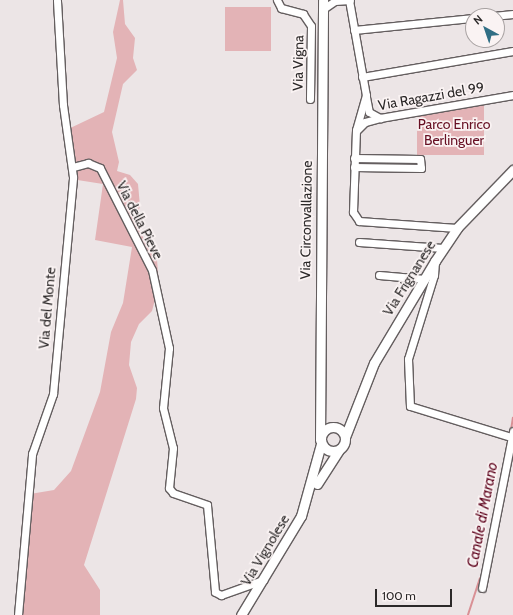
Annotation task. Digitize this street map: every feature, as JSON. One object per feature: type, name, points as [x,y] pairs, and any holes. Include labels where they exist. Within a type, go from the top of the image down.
[{"type":"main road","name":"Via Circonvallazione","points":[[308,497],[321,442],[318,421],[323,5]]},
{"type":"main road","name":"Via Frignanese","points":[[345,437],[374,363],[443,248],[457,228],[513,170]]},
{"type":"main road","points":[[318,421],[326,429],[338,428],[352,417]]},
{"type":"main road","points":[[308,497],[339,450],[345,437],[338,428]]},
{"type":"main road","points":[[326,429],[321,442],[330,451],[339,450]]},
{"type":"main road","name":"Via Vignolese","points":[[241,615],[295,528],[308,497]]},
{"type":"street","name":"Via del Monte","points":[[18,615],[32,454],[53,394],[73,167],[63,111],[56,0]]},
{"type":"street","name":"Via Vigna","points":[[277,0],[281,8],[303,14],[311,26],[310,99]]},
{"type":"street","points":[[323,5],[335,1],[350,0],[369,112],[380,118]]},
{"type":"street","points":[[354,30],[465,19]]},
{"type":"street","points":[[362,77],[513,51]]},
{"type":"street","points":[[366,95],[356,130],[354,158],[353,212],[359,221],[457,228]]},
{"type":"street","name":"Via Ragazzi del 99","points":[[356,130],[365,122],[380,118],[513,95]]},
{"type":"street","points":[[354,158],[420,159],[421,168],[354,167]]},
{"type":"street","name":"Via della Pieve","points":[[73,167],[88,163],[100,168],[152,270],[169,348],[163,408],[173,448],[169,488],[173,493],[207,505],[215,592],[221,595],[263,580]]},
{"type":"street","points":[[359,242],[443,248]]},
{"type":"street","points":[[435,261],[434,275],[408,359],[410,406],[511,435],[482,588]]},
{"type":"street","points":[[379,275],[425,279]]},
{"type":"green space","points":[[120,0],[123,0],[125,24],[135,38],[133,58],[137,70],[123,84],[112,132],[119,162],[117,171],[130,175],[138,184],[140,206],[135,224],[157,260],[159,284],[152,311],[139,324],[131,342],[129,365],[137,388],[136,399],[84,565],[100,590],[100,615],[17,615],[30,494],[54,490],[71,471],[100,392],[111,332],[123,303],[132,247],[95,240],[103,184],[71,179],[64,131],[104,112],[117,58],[113,32]]},
{"type":"green space","points":[[225,7],[271,7],[271,51],[225,51]]},
{"type":"green space","name":"Parco Enrico Berlinguer","points":[[484,103],[484,155],[417,155],[417,114]]},
{"type":"waterway","name":"Canale di Marano","points":[[511,430],[513,418]]},
{"type":"waterway","name":"Canale di Marano","points":[[468,615],[480,579]]}]
